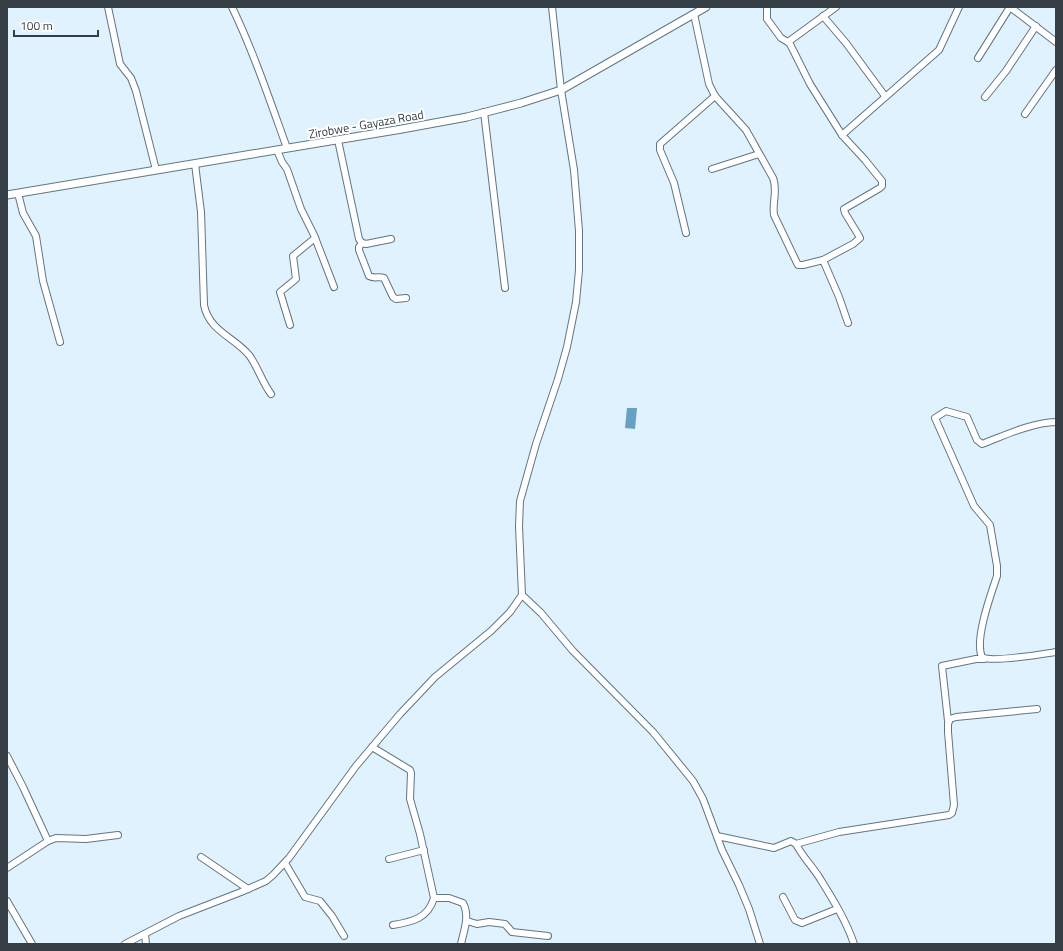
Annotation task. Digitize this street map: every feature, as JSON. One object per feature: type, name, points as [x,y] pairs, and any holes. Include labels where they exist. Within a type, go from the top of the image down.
[{"type":"street","points":[[108,7],[120,64],[131,78],[136,91],[156,170]]},
{"type":"street","points":[[232,7],[242,27],[262,77],[287,148]]},
{"type":"street","points":[[125,944],[179,916],[248,889],[266,881],[273,876],[285,863],[356,766],[418,694],[496,626],[510,612],[522,594],[519,526],[520,501],[536,444],[563,360],[576,302],[579,276],[579,231],[574,170],[561,90],[552,7]]},
{"type":"street","name":"Zirobwe - Gayaza Road","points":[[7,195],[402,129],[521,103],[561,90],[706,7]]},
{"type":"street","points":[[694,14],[709,84],[715,96],[746,130],[776,185],[773,208],[774,215],[798,265],[803,265],[823,260],[853,244],[860,238],[845,213],[845,208],[880,188],[882,186],[882,180],[842,135],[810,84],[788,42],[781,38],[767,19],[767,7]]},
{"type":"street","points":[[788,42],[836,7]]},
{"type":"street","points":[[842,135],[938,50],[959,7]]},
{"type":"street","points":[[978,58],[1010,7],[1056,42]]},
{"type":"street","points":[[823,16],[846,43],[885,96]]},
{"type":"street","points":[[985,97],[1006,71],[1036,26]]},
{"type":"street","points":[[1025,114],[1056,70]]},
{"type":"street","points":[[686,233],[674,183],[660,150],[660,144],[715,96]]},
{"type":"street","points":[[484,112],[505,288]]},
{"type":"street","points":[[338,140],[359,239],[362,243]]},
{"type":"street","points":[[277,150],[287,169],[301,209],[315,238],[334,287]]},
{"type":"street","points":[[712,169],[759,154]]},
{"type":"street","points":[[196,164],[201,212],[204,305],[206,314],[216,327],[249,355],[271,394]]},
{"type":"street","points":[[18,193],[23,213],[36,236],[43,281],[60,342]]},
{"type":"street","points":[[290,325],[280,292],[296,278],[294,256],[315,238]]},
{"type":"street","points":[[362,243],[366,244],[391,239]]},
{"type":"street","points":[[362,243],[359,250],[369,276],[372,278],[381,276],[384,278],[393,297],[396,299],[406,298]]},
{"type":"street","points":[[823,260],[839,296],[848,323]]},
{"type":"street","points":[[984,659],[980,654],[980,634],[998,570],[990,525],[974,506],[935,418],[946,411],[967,417],[977,440],[982,444],[1012,432],[1042,423],[1056,422]]},
{"type":"street","points":[[522,594],[541,613],[576,655],[653,732],[681,765],[692,781],[703,799],[726,861],[739,885],[760,944]]},
{"type":"street","points":[[796,844],[839,832],[943,817],[952,813],[954,805],[948,721],[942,666],[976,659],[1013,658],[1056,652]]},
{"type":"street","points":[[948,721],[956,718],[1037,709]]},
{"type":"street","points":[[372,747],[410,770],[410,799],[424,850],[434,898],[430,908],[415,920],[409,923],[393,925]]},
{"type":"street","points":[[7,756],[48,841]]},
{"type":"street","points":[[7,868],[48,841],[60,838],[86,839],[118,835]]},
{"type":"street","points":[[717,836],[774,848],[791,841],[796,844],[819,877],[846,923],[854,944]]},
{"type":"street","points":[[389,859],[424,850]]},
{"type":"street","points":[[201,857],[248,889]]},
{"type":"street","points":[[285,863],[305,896],[320,901],[332,916],[344,936]]},
{"type":"street","points":[[434,898],[449,898],[463,903],[466,908],[467,921],[461,944]]},
{"type":"street","points":[[783,898],[795,920],[802,923],[837,908]]},
{"type":"street","points":[[7,901],[32,944]]},
{"type":"street","points":[[467,921],[477,924],[489,922],[504,924],[507,925],[512,932],[548,936]]},
{"type":"street","points":[[145,934],[146,944]]},
{"type":"water","points":[[627,408],[637,408],[635,429],[625,428]]}]
